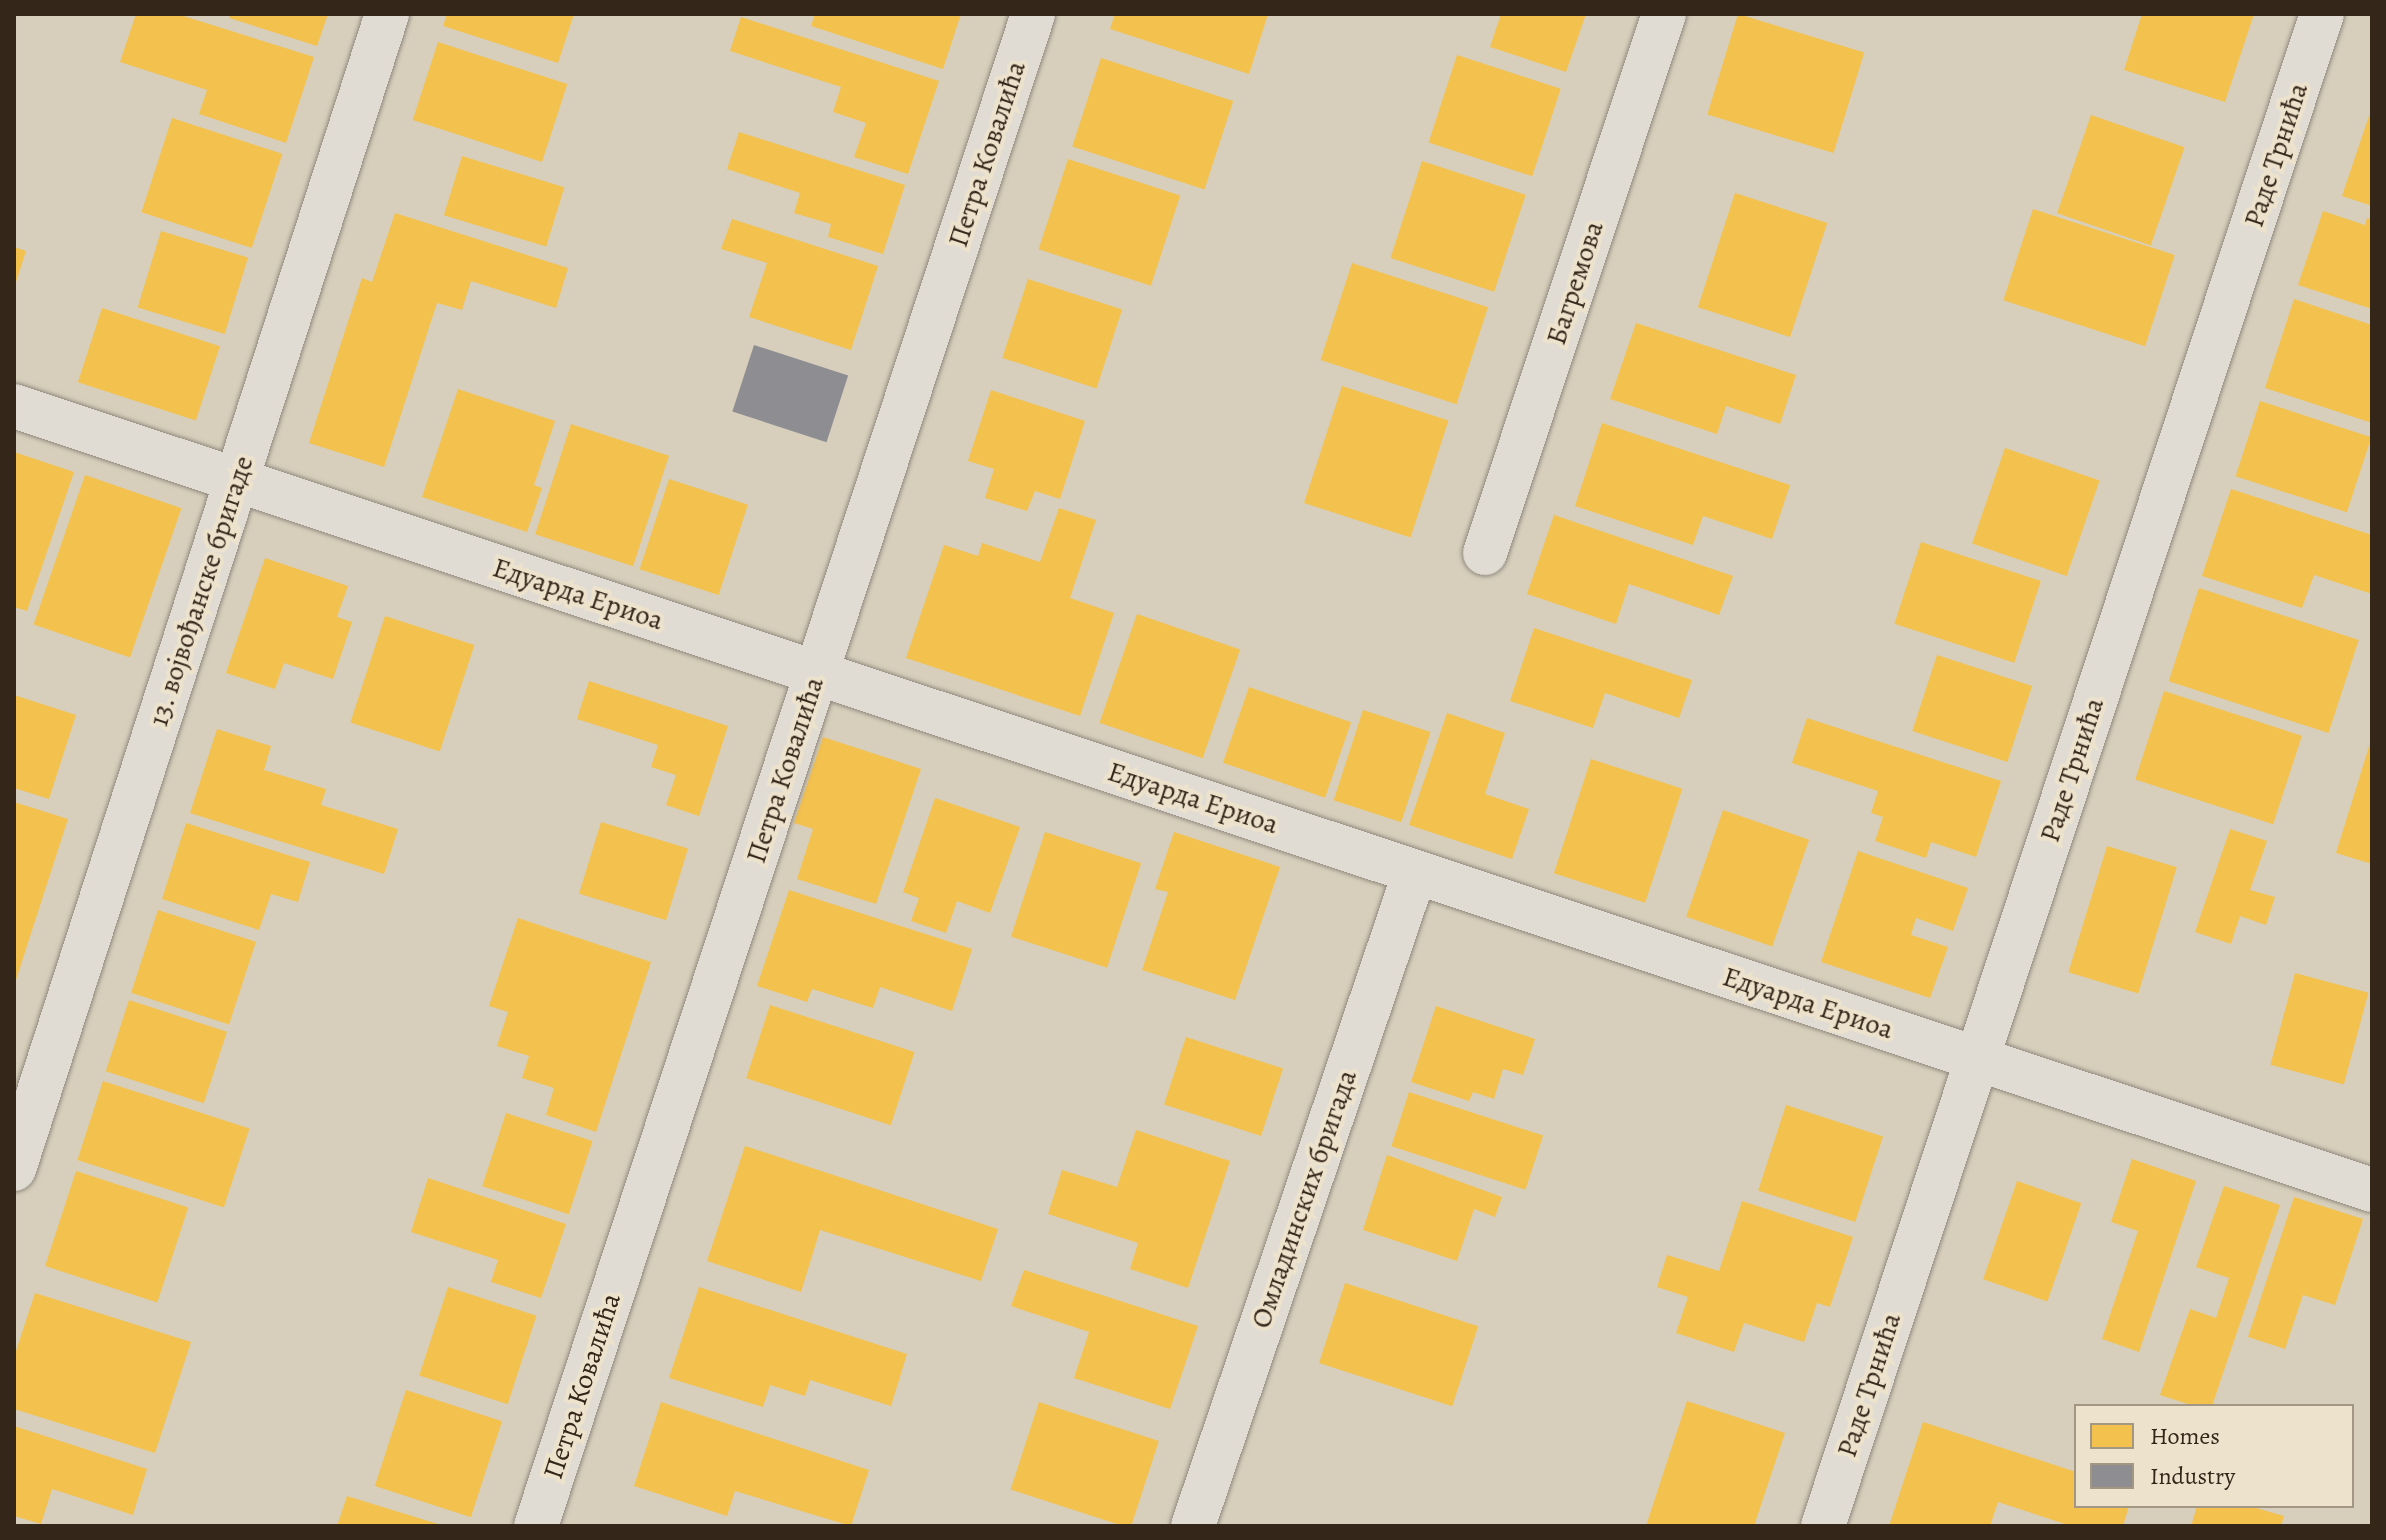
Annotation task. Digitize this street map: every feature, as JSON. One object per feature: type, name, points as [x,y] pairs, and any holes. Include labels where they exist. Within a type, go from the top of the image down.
[{"type":"street","name":"13. војвођанске бригаде","points":[[14,1169],[387,14]]},
{"type":"street","name":"Петра Ковалића","points":[[536,1526],[1033,14]]},
{"type":"street","name":"Багремова","points":[[1485,553],[1664,14]]},
{"type":"street","name":"Раде Трнића","points":[[1823,1526],[2322,14]]},
{"type":"street","name":"Едуарда Ериоа","points":[[14,406],[2372,1190]]},
{"type":"street","name":"Омладинских бригада","points":[[1193,1526],[1415,872]]},
{"type":"building: Homes","points":[[136,14],[177,14],[314,57],[286,143],[199,114],[207,90],[120,62]]},
{"type":"building: Homes","points":[[231,14],[328,14],[317,46],[229,18]]},
{"type":"building: Homes","points":[[447,14],[574,14],[558,63],[443,26]]},
{"type":"building: Homes","points":[[815,14],[961,14],[943,69],[811,26]]},
{"type":"building: Homes","points":[[1115,14],[1268,14],[1249,74],[1110,29]]},
{"type":"building: Homes","points":[[1501,14],[1586,14],[1566,72],[1490,47]]},
{"type":"building: Homes","points":[[1738,14],[1864,53],[1834,153],[1707,114]]},
{"type":"building: Homes","points":[[2142,14],[2254,14],[2225,102],[2124,70]]},
{"type":"building: Homes","points":[[741,17],[939,81],[908,174],[854,157],[866,123],[833,112],[841,87],[730,51]]},
{"type":"building: Homes","points":[[438,42],[567,84],[542,162],[413,120]]},
{"type":"building: Homes","points":[[1457,55],[1561,89],[1532,176],[1429,142]]},
{"type":"building: Homes","points":[[1101,58],[1233,101],[1204,189],[1072,146]]},
{"type":"building: Homes","points":[[2372,107],[2372,206],[2342,196]]},
{"type":"building: Homes","points":[[2091,115],[2185,147],[2151,246],[2057,213]]},
{"type":"building: Homes","points":[[172,118],[282,154],[252,248],[141,212]]},
{"type":"building: Homes","points":[[739,132],[905,185],[883,254],[828,237],[831,224],[794,213],[800,193],[727,169]]},
{"type":"building: Homes","points":[[462,156],[564,187],[546,247],[444,215]]},
{"type":"building: Homes","points":[[1068,159],[1180,195],[1151,286],[1039,249]]},
{"type":"building: Homes","points":[[1422,161],[1526,195],[1494,292],[1390,258]]},
{"type":"building: Homes","points":[[1735,193],[1827,223],[1790,337],[1698,307]]},
{"type":"building: Homes","points":[[2033,209],[2175,255],[2145,346],[2003,300]]},
{"type":"building: Homes","points":[[2323,211],[2365,225],[2367,218],[2372,219],[2372,309],[2298,285]]},
{"type":"building: Homes","points":[[395,213],[568,268],[556,308],[471,281],[462,310],[437,303],[384,467],[309,443],[362,278],[372,282]]},
{"type":"building: Homes","points":[[732,219],[878,266],[851,350],[749,317],[767,263],[721,249]]},
{"type":"building: Homes","points":[[161,231],[248,258],[225,334],[138,308]]},
{"type":"building: Homes","points":[[14,247],[26,251],[15,285],[14,284]]},
{"type":"building: Homes","points":[[1352,263],[1488,307],[1456,404],[1320,360]]},
{"type":"building: Homes","points":[[1028,279],[1122,310],[1097,389],[1002,358]]},
{"type":"building: Homes","points":[[2294,299],[2372,325],[2372,423],[2265,388]]},
{"type":"building: Homes","points":[[102,308],[220,346],[196,421],[78,382]]},
{"type":"building: Homes","points":[[1636,323],[1796,375],[1780,424],[1726,406],[1717,434],[1610,399]]},
{"type":"building: Homes","points":[[1342,386],[1449,421],[1411,538],[1304,503]]},
{"type":"building: Homes","points":[[458,389],[555,421],[534,485],[542,488],[527,532],[422,497]]},
{"type":"building: Homes","points":[[991,390],[1085,421],[1060,499],[1035,491],[1027,511],[985,498],[994,469],[968,461]]},
{"type":"building: Homes","points":[[2260,401],[2371,437],[2347,512],[2236,476]]},
{"type":"building: Homes","points":[[1602,423],[1790,485],[1772,539],[1703,516],[1693,545],[1575,506]]},
{"type":"building: Homes","points":[[571,424],[669,456],[633,566],[535,534]]},
{"type":"building: Homes","points":[[2005,448],[2100,481],[2067,576],[1972,543]]},
{"type":"building: Homes","points":[[14,452],[74,472],[27,611],[14,607]]},
{"type":"building: Homes","points":[[85,475],[181,508],[130,658],[34,624]]},
{"type":"building: Homes","points":[[669,479],[748,505],[719,595],[640,569]]},
{"type":"building: Homes","points":[[2231,489],[2372,535],[2372,594],[2314,575],[2302,608],[2202,576]]},
{"type":"building: Homes","points":[[1059,508],[1096,520],[1070,598],[1114,613],[1080,716],[906,658],[944,545],[978,556],[982,543],[1040,562]]},
{"type":"building: Homes","points":[[1554,515],[1733,576],[1719,615],[1629,584],[1616,624],[1527,594]]},
{"type":"building: Homes","points":[[1921,542],[2041,581],[2014,663],[1894,624]]},
{"type":"building: Homes","points":[[265,558],[348,586],[337,617],[352,622],[333,679],[284,663],[275,689],[226,673]]},
{"type":"building: Homes","points":[[2199,588],[2359,640],[2328,733],[2169,681]]},
{"type":"building: Homes","points":[[1137,614],[1240,649],[1203,758],[1100,723]]},
{"type":"building: Homes","points":[[385,616],[474,645],[440,752],[350,723]]},
{"type":"building: Homes","points":[[1534,628],[1692,680],[1679,718],[1605,693],[1593,728],[1510,701]]},
{"type":"building: Homes","points":[[1937,655],[2032,686],[2007,762],[1912,731]]},
{"type":"building: Homes","points":[[589,681],[728,726],[699,816],[666,805],[676,775],[651,767],[658,745],[577,719]]},
{"type":"building: Homes","points":[[1249,687],[1351,722],[1325,798],[1223,763]]},
{"type":"building: Homes","points":[[2164,691],[2302,736],[2273,824],[2135,779]]},
{"type":"building: Homes","points":[[14,695],[76,715],[49,799],[14,788]]},
{"type":"building: Homes","points":[[1363,710],[1431,732],[1401,822],[1334,800]]},
{"type":"building: Homes","points":[[1447,713],[1505,733],[1485,794],[1529,809],[1512,859],[1409,825]]},
{"type":"building: Homes","points":[[1807,718],[2001,781],[1976,857],[1931,842],[1926,858],[1875,841],[1883,817],[1871,813],[1878,791],[1792,763]]},
{"type":"building: Homes","points":[[217,729],[271,746],[264,770],[326,789],[321,805],[398,829],[384,874],[190,813]]},
{"type":"building: Homes","points":[[823,737],[921,769],[876,904],[797,879],[813,829],[794,823]]},
{"type":"building: Homes","points":[[2372,740],[2372,864],[2336,853]]},
{"type":"building: Homes","points":[[1591,759],[1682,789],[1645,903],[1554,873]]},
{"type":"building: Homes","points":[[935,798],[1020,827],[990,913],[957,901],[946,933],[911,921],[919,898],[903,892]]},
{"type":"building: Homes","points":[[14,802],[68,819],[15,983],[14,983]]},
{"type":"building: Homes","points":[[1723,810],[1809,840],[1772,946],[1686,917]]},
{"type":"building: Homes","points":[[601,822],[688,849],[666,920],[579,894]]},
{"type":"building: Homes","points":[[186,823],[310,862],[298,902],[271,894],[259,930],[162,899]]},
{"type":"building: Homes","points":[[2230,829],[2267,841],[2250,890],[2275,897],[2266,925],[2240,916],[2231,944],[2195,932]]},
{"type":"building: Homes","points":[[1045,832],[1141,863],[1107,968],[1011,937]]},
{"type":"building: Homes","points":[[1174,832],[1280,867],[1235,1000],[1142,970],[1168,892],[1155,889]]},
{"type":"building: Homes","points":[[2107,846],[2177,867],[2138,994],[2068,972]]},
{"type":"building: Homes","points":[[1858,851],[1968,888],[1953,931],[1916,918],[1911,935],[1948,947],[1930,998],[1821,962]]},
{"type":"building: Homes","points":[[789,890],[972,949],[952,1011],[880,987],[873,1008],[812,989],[807,1002],[757,986]]},
{"type":"building: Homes","points":[[158,910],[256,942],[229,1025],[131,993]]},
{"type":"building: Homes","points":[[518,918],[651,962],[596,1132],[546,1115],[554,1088],[522,1078],[529,1056],[497,1046],[508,1012],[489,1006]]},
{"type":"building: Homes","points":[[2295,973],[2368,993],[2344,1084],[2270,1065]]},
{"type":"building: Homes","points":[[129,1000],[227,1032],[204,1103],[106,1071]]},
{"type":"building: Homes","points":[[770,1005],[915,1052],[891,1125],[746,1078]]},
{"type":"building: Homes","points":[[1436,1006],[1535,1039],[1523,1075],[1503,1069],[1494,1099],[1473,1092],[1469,1101],[1411,1082]]},
{"type":"building: Homes","points":[[1186,1037],[1283,1069],[1261,1136],[1164,1105]]},
{"type":"building: Homes","points":[[103,1081],[249,1129],[224,1208],[77,1160]]},
{"type":"building: Homes","points":[[1409,1092],[1543,1136],[1525,1190],[1391,1146]]},
{"type":"building: Homes","points":[[1786,1105],[1883,1137],[1855,1222],[1758,1191]]},
{"type":"building: Homes","points":[[506,1113],[593,1141],[569,1214],[482,1186]]},
{"type":"building: Homes","points":[[1136,1130],[1230,1161],[1188,1288],[1130,1269],[1138,1243],[1048,1214],[1062,1170],[1117,1187]]},
{"type":"building: Homes","points":[[745,1146],[998,1229],[981,1281],[820,1230],[801,1292],[707,1261]]},
{"type":"building: Homes","points":[[1387,1155],[1502,1197],[1495,1217],[1474,1209],[1457,1261],[1363,1230]]},
{"type":"building: Homes","points":[[2132,1159],[2196,1181],[2139,1352],[2102,1339],[2138,1231],[2111,1222]]},
{"type":"building: Homes","points":[[76,1171],[188,1207],[157,1303],[45,1266]]},
{"type":"building: Homes","points":[[428,1178],[566,1224],[541,1298],[491,1282],[498,1260],[411,1232]]},
{"type":"building: Homes","points":[[2017,1181],[2081,1203],[2047,1301],[1983,1279]]},
{"type":"building: Homes","points":[[2224,1186],[2280,1205],[2213,1404],[2188,1404],[2160,1395],[2190,1309],[2216,1318],[2229,1278],[2196,1267]]},
{"type":"building: Homes","points":[[2294,1197],[2363,1219],[2335,1305],[2303,1295],[2285,1349],[2248,1337]]},
{"type":"building: Homes","points":[[1742,1201],[1853,1237],[1830,1307],[1817,1303],[1804,1342],[1744,1323],[1734,1352],[1676,1333],[1688,1297],[1657,1287],[1667,1255],[1719,1271]]},
{"type":"building: Homes","points":[[1024,1270],[1198,1326],[1170,1409],[1074,1378],[1089,1332],[1011,1306]]},
{"type":"building: Homes","points":[[1345,1283],[1478,1326],[1452,1406],[1319,1363]]},
{"type":"building: Homes","points":[[448,1287],[536,1316],[508,1404],[419,1375]]},
{"type":"building: Homes","points":[[699,1287],[907,1354],[891,1406],[810,1380],[805,1396],[770,1385],[763,1407],[669,1378]]},
{"type":"building: Homes","points":[[35,1293],[191,1342],[155,1453],[14,1409],[14,1357]]},
{"type":"building: Homes","points":[[406,1390],[502,1421],[471,1517],[375,1486]]},
{"type":"building: Homes","points":[[1687,1401],[1785,1433],[1754,1526],[1646,1526]]},
{"type":"building: Homes","points":[[661,1402],[869,1470],[851,1526],[735,1491],[727,1516],[634,1486]]},
{"type":"building: Homes","points":[[1039,1402],[1159,1441],[1131,1526],[1011,1489]]},
{"type":"building: Homes","points":[[1923,1422],[2074,1471],[2074,1508],[2128,1508],[2123,1526],[2071,1526],[1998,1502],[1990,1526],[1889,1526]]},
{"type":"building: Homes","points":[[14,1426],[147,1469],[133,1515],[52,1489],[41,1524],[14,1516]]},
{"type":"building: Homes","points":[[347,1496],[441,1525],[441,1526],[337,1526]]},
{"type":"building: Homes","points":[[2196,1508],[2256,1508],[2284,1516],[2281,1526],[2191,1526]]},
{"type":"building: Industry","points":[[754,345],[848,376],[827,442],[732,412]]}]
